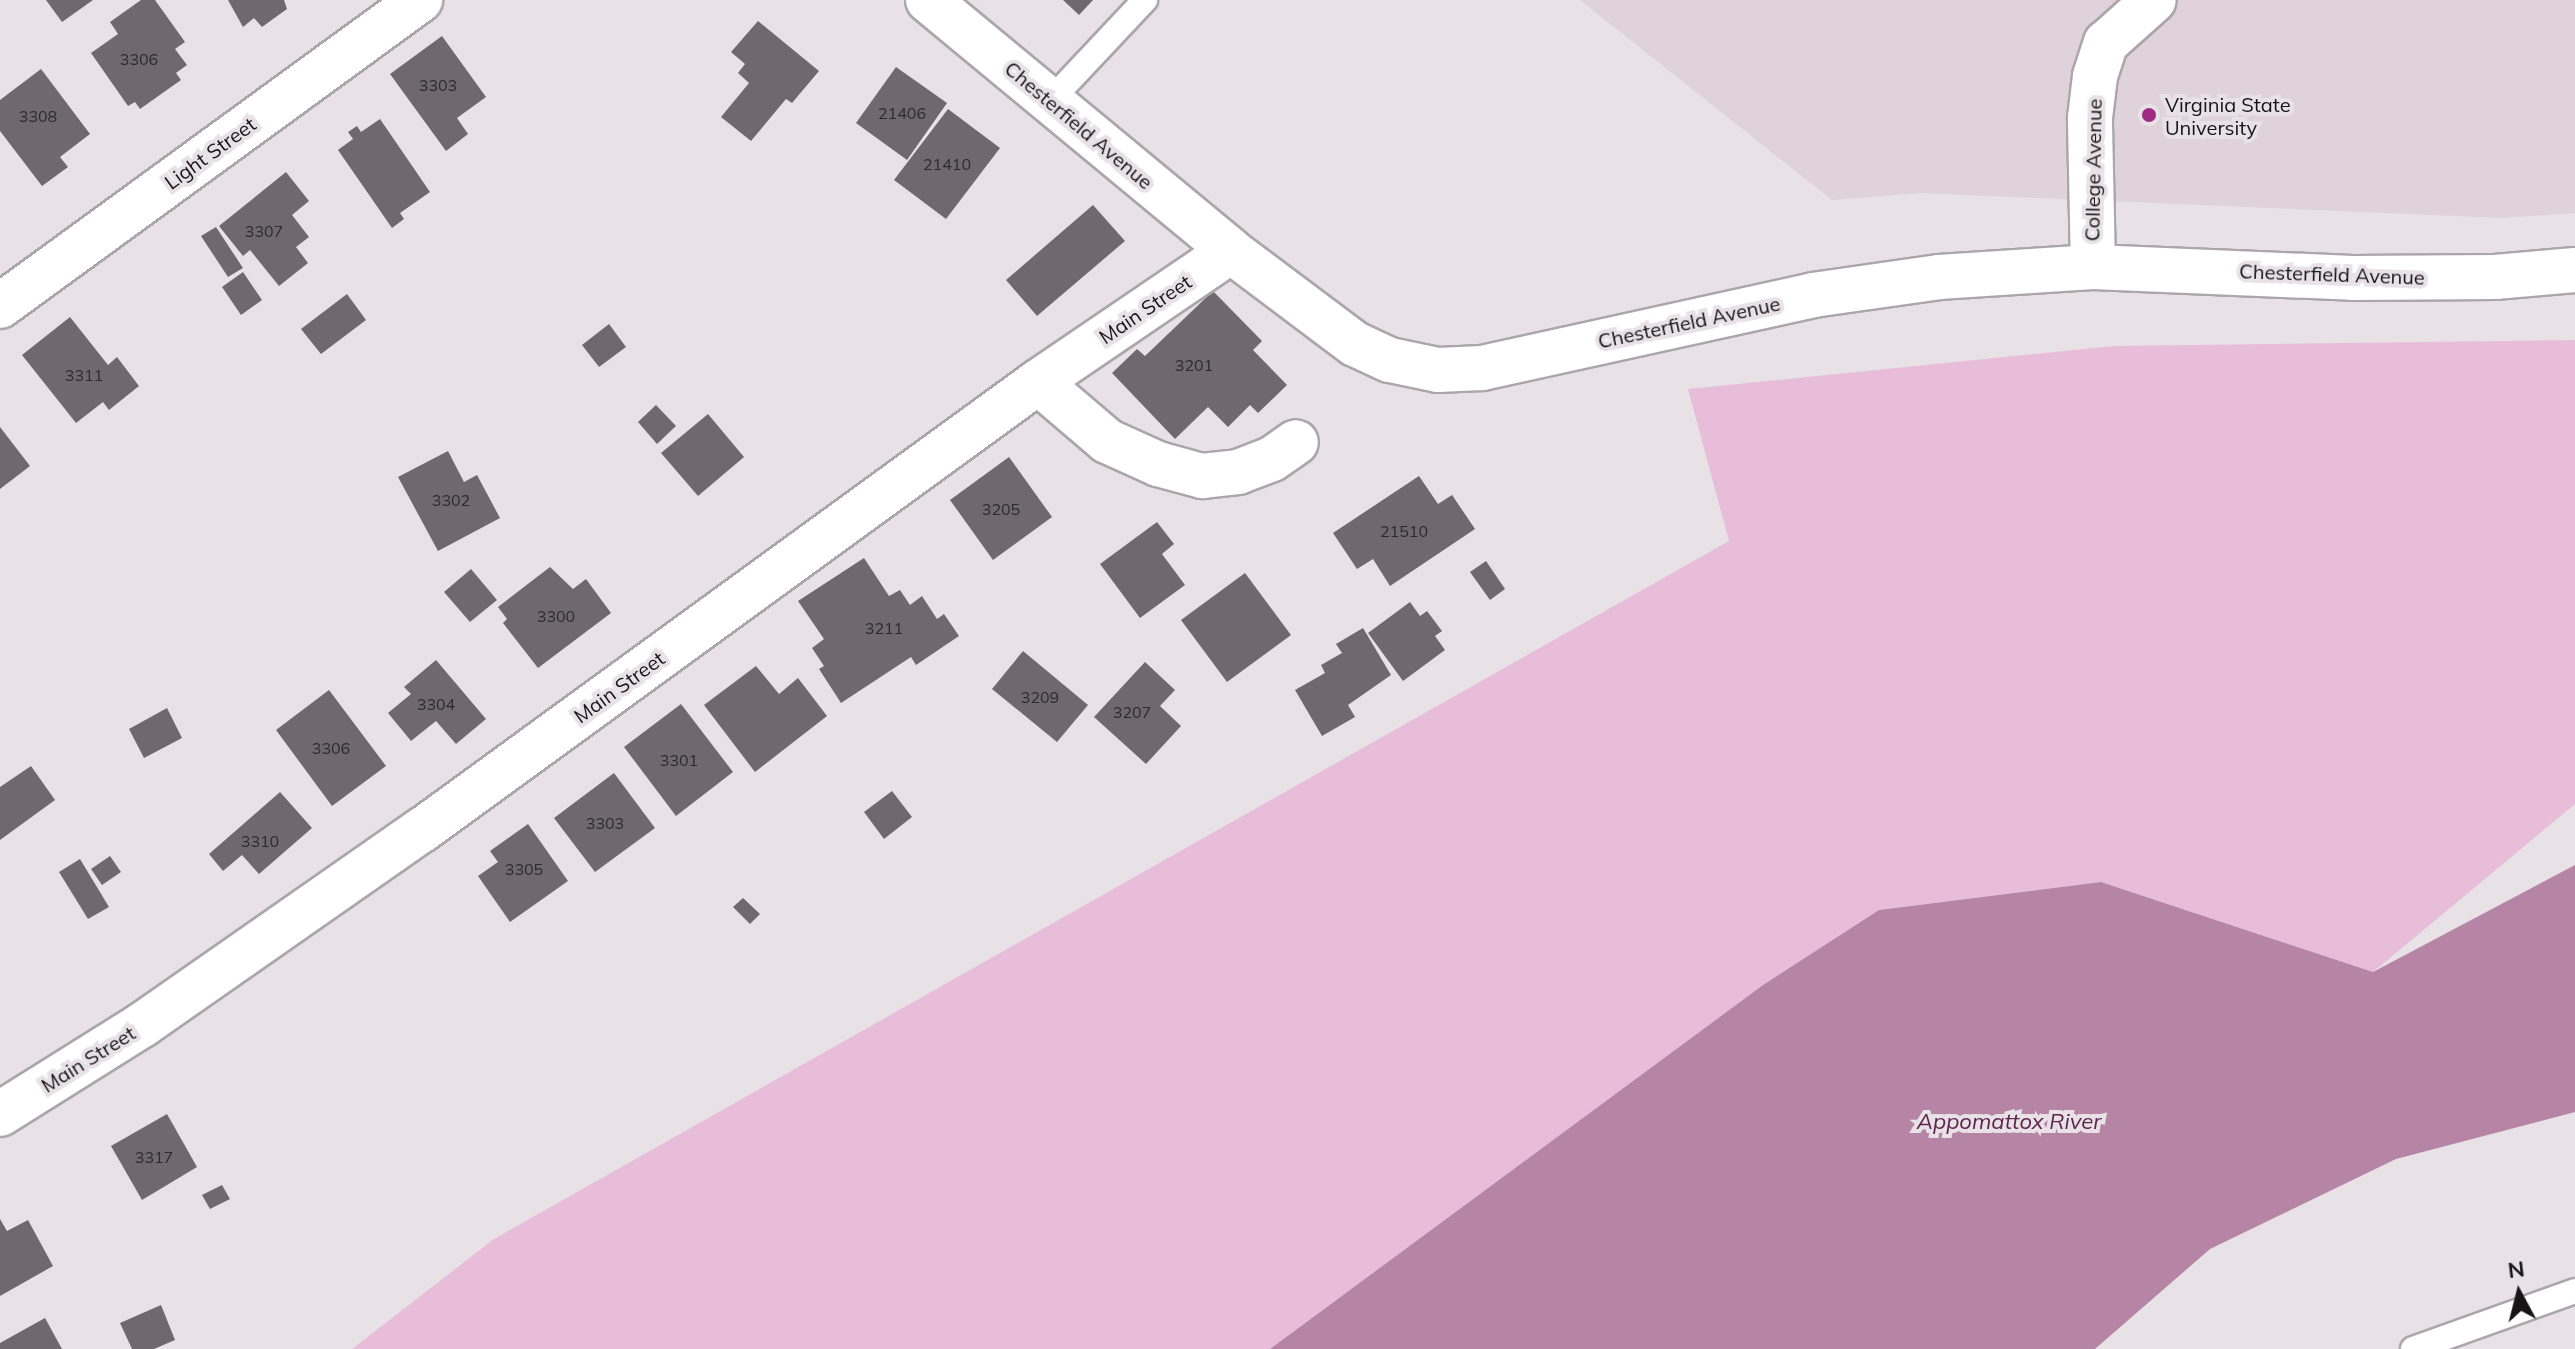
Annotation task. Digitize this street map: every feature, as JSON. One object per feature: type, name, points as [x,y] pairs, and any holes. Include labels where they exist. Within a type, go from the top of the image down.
[{"type":"street","name":"Light Street","points":[[0,306],[420,0]]},
{"type":"street","name":"Chesterfield Avenue","points":[[928,0],[1231,251],[1355,344],[1390,360],[1438,370],[1482,368],[1813,295],[1939,277],[2093,267],[2353,278],[2495,277],[2575,270]]},
{"type":"street","name":"College Avenue","points":[[2093,267],[2090,118],[2095,76],[2106,43],[2154,0]]},
{"type":"street","name":"Main Street","points":[[0,1114],[142,1025],[422,830],[1038,382],[1231,251]]},
{"type":"street","points":[[1038,382],[1107,441],[1158,464],[1202,476],[1238,472],[1272,459],[1296,442]]},
{"type":"lane","points":[[1050,101],[1145,0]]},
{"type":"lane","points":[[2413,1349],[2575,1291]]},
{"type":"shaded area","name":"Virginia State University","points":[[1580,0],[2575,0],[2575,213],[2502,218],[1920,193],[1832,200]]},
{"type":"shaded area","points":[[2575,340],[2575,804],[2373,972],[2101,882],[1879,910],[1763,985],[1270,1349],[352,1349],[494,1239],[1729,541],[1688,389],[2114,346]]},
{"type":"water","name":"Appomattox River","points":[[2575,865],[2575,1112],[2396,1159],[2210,1249],[2095,1349],[1270,1349],[1763,985],[1879,910],[2101,882],[2373,972]]},
{"type":"building","points":[[46,0],[93,0],[62,22]]},
{"type":"building","points":[[141,0],[155,0],[185,42],[175,49],[187,65],[176,73],[181,80],[140,109],[135,102],[128,106],[91,53],[118,34],[110,22]]},
{"type":"building","points":[[228,0],[284,0],[287,9],[262,27],[254,18],[243,27]]},
{"type":"building","points":[[1063,0],[1093,0],[1079,15]]},
{"type":"building","points":[[758,21],[819,71],[792,103],[786,99],[751,141],[721,117],[749,83],[738,73],[745,64],[731,52]]},
{"type":"building","points":[[442,36],[486,97],[457,118],[468,134],[446,151],[390,74]]},
{"type":"building","points":[[896,67],[947,103],[907,160],[856,123]]},
{"type":"building","points":[[41,69],[90,134],[60,157],[68,167],[42,186],[0,131],[0,100]]},
{"type":"building","points":[[948,109],[1000,148],[946,219],[894,180]]},
{"type":"building","points":[[380,119],[430,192],[400,213],[404,219],[392,228],[338,150],[353,139],[348,132],[357,126],[361,132]]},
{"type":"building","points":[[286,172],[309,201],[292,215],[309,237],[296,247],[308,263],[279,286],[250,250],[243,256],[219,226]]},
{"type":"building","points":[[1093,205],[1125,241],[1037,316],[1006,280]]},
{"type":"building","points":[[216,227],[243,268],[228,277],[201,236]]},
{"type":"building","points":[[243,272],[262,300],[241,315],[222,287]]},
{"type":"building","points":[[1213,291],[1262,341],[1253,350],[1287,385],[1258,413],[1250,405],[1228,427],[1208,407],[1175,439],[1112,373],[1137,349],[1145,356]]},
{"type":"building","points":[[347,294],[366,320],[321,354],[301,329]]},
{"type":"building","points":[[70,317],[108,365],[117,357],[139,386],[109,410],[103,402],[76,423],[22,355]]},
{"type":"building","points":[[609,324],[626,347],[599,367],[582,345]]},
{"type":"building","points":[[656,405],[676,426],[657,444],[638,422]]},
{"type":"building","points":[[708,414],[744,457],[698,496],[661,453]]},
{"type":"building","points":[[0,427],[30,466],[0,489]]},
{"type":"building","points":[[448,451],[464,482],[477,475],[500,518],[438,551],[398,477]]},
{"type":"building","points":[[1009,457],[1052,517],[993,560],[950,500]]},
{"type":"building","points":[[1419,476],[1438,504],[1452,495],[1475,529],[1390,586],[1373,559],[1357,569],[1333,533]]},
{"type":"building","points":[[1157,522],[1174,544],[1162,554],[1185,585],[1140,618],[1100,564]]},
{"type":"building","points":[[864,558],[889,596],[900,590],[910,605],[922,596],[937,619],[944,614],[959,636],[916,665],[911,657],[841,703],[819,669],[824,666],[812,648],[824,639],[798,601]]},
{"type":"building","points":[[1486,561],[1505,589],[1490,600],[1470,572]]},
{"type":"building","points":[[550,567],[573,589],[586,579],[611,613],[538,668],[503,623],[507,619],[498,607]]},
{"type":"building","points":[[471,569],[497,600],[470,622],[444,592]]},
{"type":"building","points":[[1245,573],[1291,635],[1227,682],[1181,620]]},
{"type":"building","points":[[1410,602],[1420,616],[1427,611],[1442,631],[1435,636],[1445,650],[1403,681],[1368,633]]},
{"type":"building","points":[[1363,628],[1391,675],[1348,705],[1355,717],[1322,736],[1295,690],[1325,673],[1321,665],[1342,653],[1336,644]]},
{"type":"building","points":[[1023,651],[1088,705],[1057,742],[992,689]]},
{"type":"building","points":[[436,660],[486,719],[456,744],[436,721],[411,741],[388,713],[411,694],[404,687]]},
{"type":"building","points":[[1145,662],[1175,690],[1160,706],[1181,726],[1146,764],[1094,717]]},
{"type":"building","points":[[756,666],[779,694],[798,678],[827,716],[755,772],[704,705]]},
{"type":"building","points":[[329,690],[386,766],[332,806],[276,730]]},
{"type":"building","points":[[681,704],[733,772],[676,816],[624,747]]},
{"type":"building","points":[[167,708],[182,738],[144,758],[129,729]]},
{"type":"building","points":[[31,766],[55,800],[0,840],[0,787]]},
{"type":"building","points":[[614,773],[655,828],[595,872],[554,818]]},
{"type":"building","points":[[892,791],[912,817],[884,839],[864,812]]},
{"type":"building","points":[[280,792],[312,828],[259,874],[242,855],[223,871],[209,854]]},
{"type":"building","points":[[528,824],[568,881],[510,922],[478,876],[498,862],[490,851]]},
{"type":"building","points":[[110,856],[121,872],[102,885],[91,869]]},
{"type":"building","points":[[80,859],[109,907],[88,919],[59,872]]},
{"type":"building","points":[[743,898],[760,914],[750,924],[733,907]]},
{"type":"building","points":[[167,1114],[197,1167],[142,1200],[111,1146]]},
{"type":"building","points":[[222,1185],[230,1199],[210,1209],[202,1195]]},
{"type":"building","points":[[0,1219],[7,1231],[28,1220],[53,1266],[0,1296]]},
{"type":"building","points":[[161,1305],[175,1340],[154,1349],[132,1349],[120,1323]]},
{"type":"building","points":[[45,1318],[62,1349],[0,1349],[0,1343]]},
{"type":"place","name":"Virginia State University","points":[[2149,115]]}]
